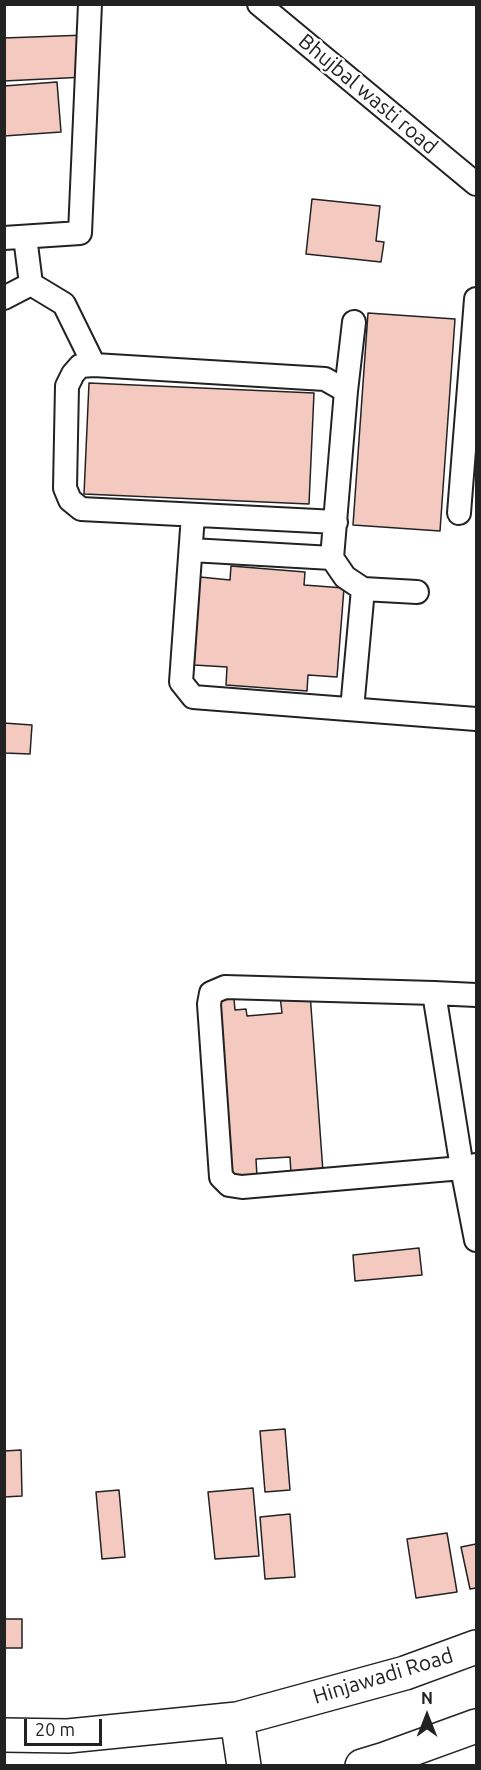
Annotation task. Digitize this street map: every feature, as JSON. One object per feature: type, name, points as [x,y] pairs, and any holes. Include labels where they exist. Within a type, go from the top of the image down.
[{"type":"main road","name":"Hinjawadi Road","points":[[4,1736],[68,1736],[237,1719],[405,1673],[477,1647]]},
{"type":"main road","points":[[237,1719],[244,1766]]},
{"type":"main road","points":[[362,1766],[477,1726]]},
{"type":"street","points":[[90,4],[80,233],[15,238],[31,284],[64,304],[94,365]]},
{"type":"street","name":"Bhujbal wasti road","points":[[259,4],[477,184]]},
{"type":"street","points":[[4,298],[31,284]]},
{"type":"street","points":[[459,513],[477,299]]},
{"type":"street","points":[[354,322],[332,558],[345,578],[363,589],[417,592]]},
{"type":"street","points":[[336,522],[81,509],[70,500],[65,488],[67,386],[80,366],[94,365],[325,379],[346,391]]},
{"type":"street","points":[[193,514],[181,682],[193,697],[477,719]]},
{"type":"street","points":[[190,550],[332,558]]},
{"type":"street","points":[[352,709],[363,589]]},
{"type":"street","points":[[469,1166],[242,1187],[229,1185],[221,1176],[209,1004],[211,993],[225,987],[320,988],[477,995]]},
{"type":"street","points":[[434,993],[469,1166],[477,1240]]},
{"type":"building","points":[[86,35],[86,77],[4,81],[4,38]]},
{"type":"building","points":[[57,82],[61,132],[4,136],[4,86]]},
{"type":"building","points":[[312,199],[380,206],[376,241],[384,242],[381,262],[306,254]]},
{"type":"building","points":[[368,313],[455,319],[440,531],[353,525]]},
{"type":"building","points":[[89,383],[314,393],[309,504],[84,494]]},
{"type":"building","points":[[231,566],[305,572],[304,585],[344,588],[337,677],[308,675],[307,691],[226,685],[227,667],[194,665],[200,577],[230,580]]},
{"type":"building","points":[[4,723],[32,725],[30,754],[4,753]]},
{"type":"building","points":[[310,993],[323,1172],[291,1174],[290,1157],[256,1159],[257,1177],[231,1178],[217,1000],[234,999],[235,1010],[246,1009],[247,1016],[282,1013],[280,996]]},
{"type":"building","points":[[419,1248],[422,1275],[355,1281],[353,1255]]},
{"type":"building","points":[[285,1429],[290,1490],[265,1492],[260,1431]]},
{"type":"building","points":[[21,1450],[22,1496],[4,1497],[4,1451]]},
{"type":"building","points":[[253,1488],[259,1556],[215,1559],[208,1492]]},
{"type":"building","points":[[119,1490],[125,1557],[102,1559],[96,1492]]},
{"type":"building","points":[[290,1514],[295,1577],[265,1579],[260,1517]]},
{"type":"building","points":[[447,1533],[457,1592],[416,1598],[407,1539]]},
{"type":"building","points":[[476,1544],[476,1588],[470,1589],[461,1547]]},
{"type":"building","points":[[4,1619],[22,1619],[22,1648],[4,1648]]}]
